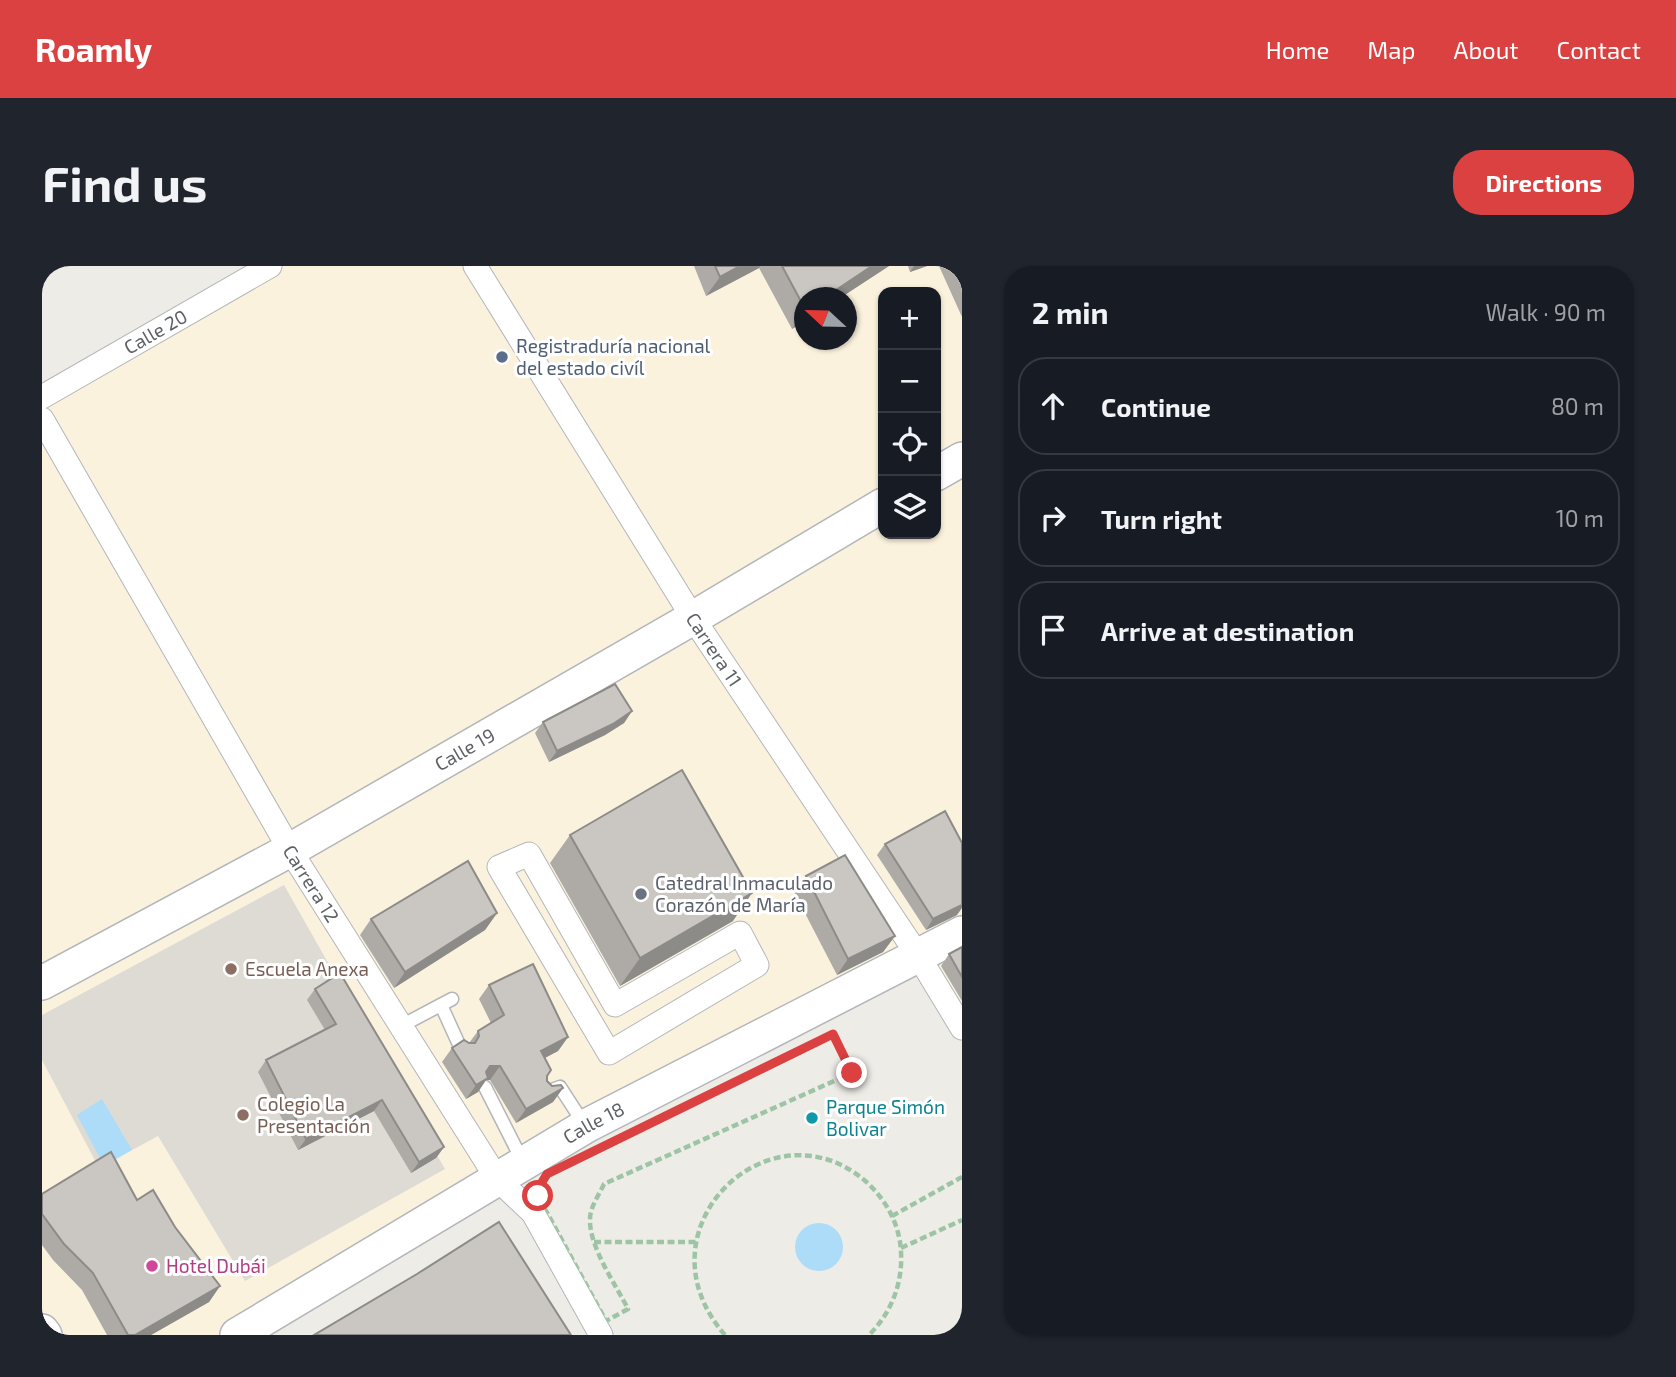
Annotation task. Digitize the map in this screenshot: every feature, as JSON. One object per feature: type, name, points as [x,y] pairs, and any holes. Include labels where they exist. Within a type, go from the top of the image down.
[{"type":"street","name":"Calle 20","points":[[42,397],[270,266]]},
{"type":"street","name":"Carrera 11","points":[[475,266],[693,618],[919,957],[962,1028]]},
{"type":"street","name":"Carrera 12","points":[[42,419],[290,850],[401,1026],[510,1171],[601,1335]]},
{"type":"street","points":[[941,471],[962,459]]},
{"type":"street","name":"Calle 19","points":[[42,983],[290,850],[878,508]]},
{"type":"street","points":[[529,853],[615,1005],[740,933],[757,965],[609,1053],[499,867],[529,853]]},
{"type":"street","name":"Calle 18","points":[[237,1335],[586,1126],[962,933]]},
{"type":"lane","points":[[401,1026],[447,1002],[461,1049]]},
{"type":"lane","points":[[485,1087],[506,1114],[510,1171]]},
{"type":"lane","points":[[545,1092],[560,1087],[586,1126]]},
{"type":"path","points":[[833,1034],[852,1073],[604,1184],[592,1209],[590,1220],[594,1242],[628,1310],[606,1321],[538,1196],[539,1187],[547,1174],[833,1034]]},
{"type":"path","points":[[725,1335],[708,1313],[696,1284],[696,1242],[709,1207],[720,1192],[749,1168],[785,1157],[804,1156],[822,1159],[856,1174],[883,1200],[892,1216],[901,1248],[897,1290],[890,1309],[869,1335]]},
{"type":"path","points":[[892,1216],[960,1178]]},
{"type":"path","points":[[901,1248],[962,1220]]},
{"type":"path","points":[[594,1242],[696,1242]]},
{"type":"shaded area","points":[[270,266],[962,266],[962,1028],[919,957],[496,1180],[234,1335],[49,1335],[42,1327],[42,397]]},
{"type":"shaded area","name":"Colegio La Presentación","points":[[284,885],[445,1169],[245,1281],[158,1136],[99,1168],[42,1060],[42,1015]]},
{"type":"water","points":[[102,1099],[132,1150],[104,1166],[77,1115]]},
{"type":"water","points":[[819,1223],[836,1230],[843,1247],[836,1264],[819,1271],[802,1264],[795,1247],[802,1230]]},
{"type":"building","points":[[715,266],[740,266],[720,277]]},
{"type":"building","points":[[782,266],[872,266],[840,287],[794,288]]},
{"type":"building","points":[[615,684],[632,711],[613,724],[557,751],[543,722]]},
{"type":"building","name":"Catedral Inmaculado Corazón de María","points":[[682,770],[752,893],[640,958],[570,835]]},
{"type":"building","points":[[945,811],[962,843],[962,905],[933,919],[885,844]]},
{"type":"building","points":[[845,855],[895,936],[848,959],[806,876]]},
{"type":"building","points":[[468,861],[497,913],[405,972],[371,919]]},
{"type":"building","points":[[962,947],[962,977],[949,954]]},
{"type":"building","points":[[533,964],[568,1037],[541,1051],[551,1070],[547,1081],[552,1086],[561,1085],[563,1088],[526,1109],[500,1066],[490,1066],[486,1072],[488,1078],[476,1085],[452,1048],[464,1040],[475,1043],[479,1036],[478,1031],[504,1015],[489,985]]},
{"type":"building","points":[[340,973],[444,1147],[419,1162],[382,1100],[306,1139],[266,1060],[336,1024],[315,989]]},
{"type":"building","points":[[111,1152],[137,1200],[153,1190],[175,1227],[220,1286],[135,1335],[128,1335],[93,1273],[64,1244],[42,1214],[42,1194]]},
{"type":"building","points":[[499,1222],[571,1335],[314,1335],[417,1274]]},
{"type":"place","name":"Registraduría nacional del estado civíl","points":[[502,357]]},
{"type":"place","name":"Catedral Inmaculado Corazón de María","points":[[641,894]]},
{"type":"place","name":"Escuela Anexa","points":[[231,969]]},
{"type":"place","name":"Colegio La Presentación","points":[[243,1115]]},
{"type":"place","name":"Parque Simón Bolivar","points":[[812,1118]]},
{"type":"place","name":"Hotel Dubái","points":[[152,1266]]},
{"type":"route","points":[[538,1196],[539,1187],[547,1174],[833,1034],[852,1073]]}]
